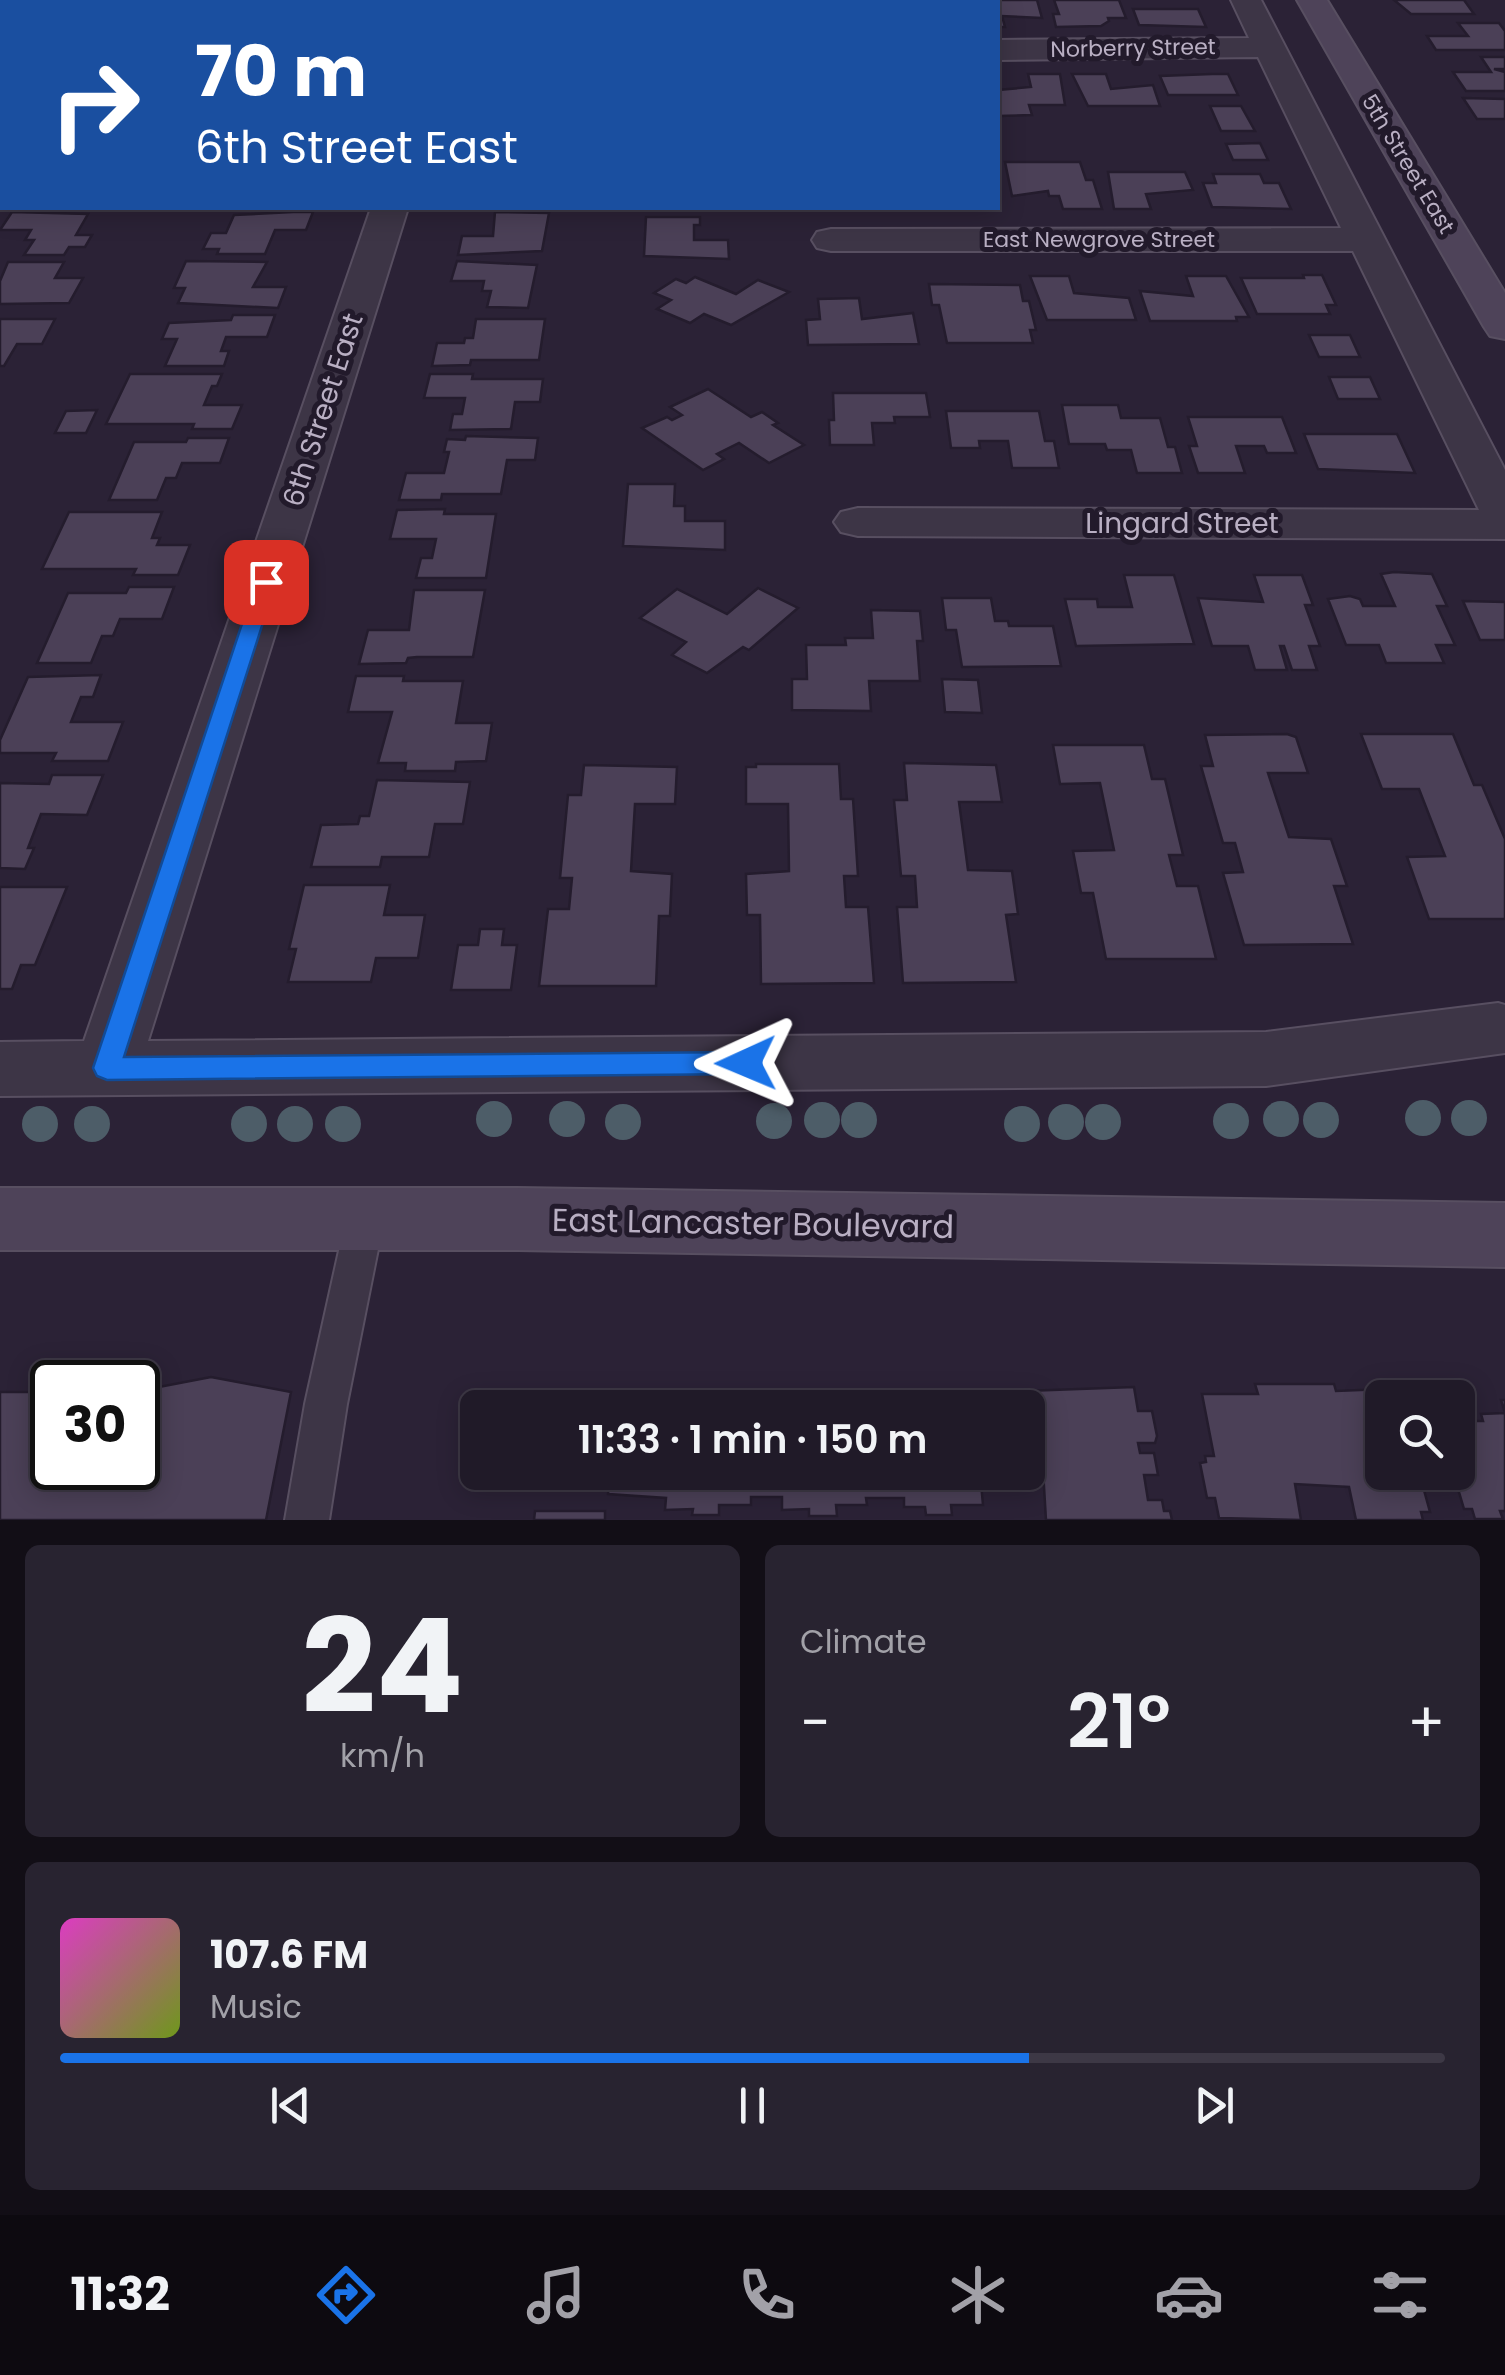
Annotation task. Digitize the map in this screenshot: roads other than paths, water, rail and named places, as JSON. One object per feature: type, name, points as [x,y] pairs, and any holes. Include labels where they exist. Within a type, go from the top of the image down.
[{"type":"main road","name":"5th Street East","points":[[1312,0],[1505,326]]},
{"type":"main road","name":"East Lancaster Boulevard","points":[[0,1219],[365,1219],[1505,1235]]},
{"type":"street","points":[[1246,0],[1505,515]]},
{"type":"street","name":"Norberry Street","points":[[1000,50],[1269,47]]},
{"type":"street","name":"6th Street East","points":[[107,1068],[388,210]]},
{"type":"street","name":"East Newgrove Street","points":[[831,240],[1366,239]]},
{"type":"street","name":"Lingard Street","points":[[858,522],[1505,525]]},
{"type":"street","points":[[0,1068],[1266,1059],[1498,1028]]},
{"type":"lane","points":[[307,1520],[326,1404],[365,1219]]}]
